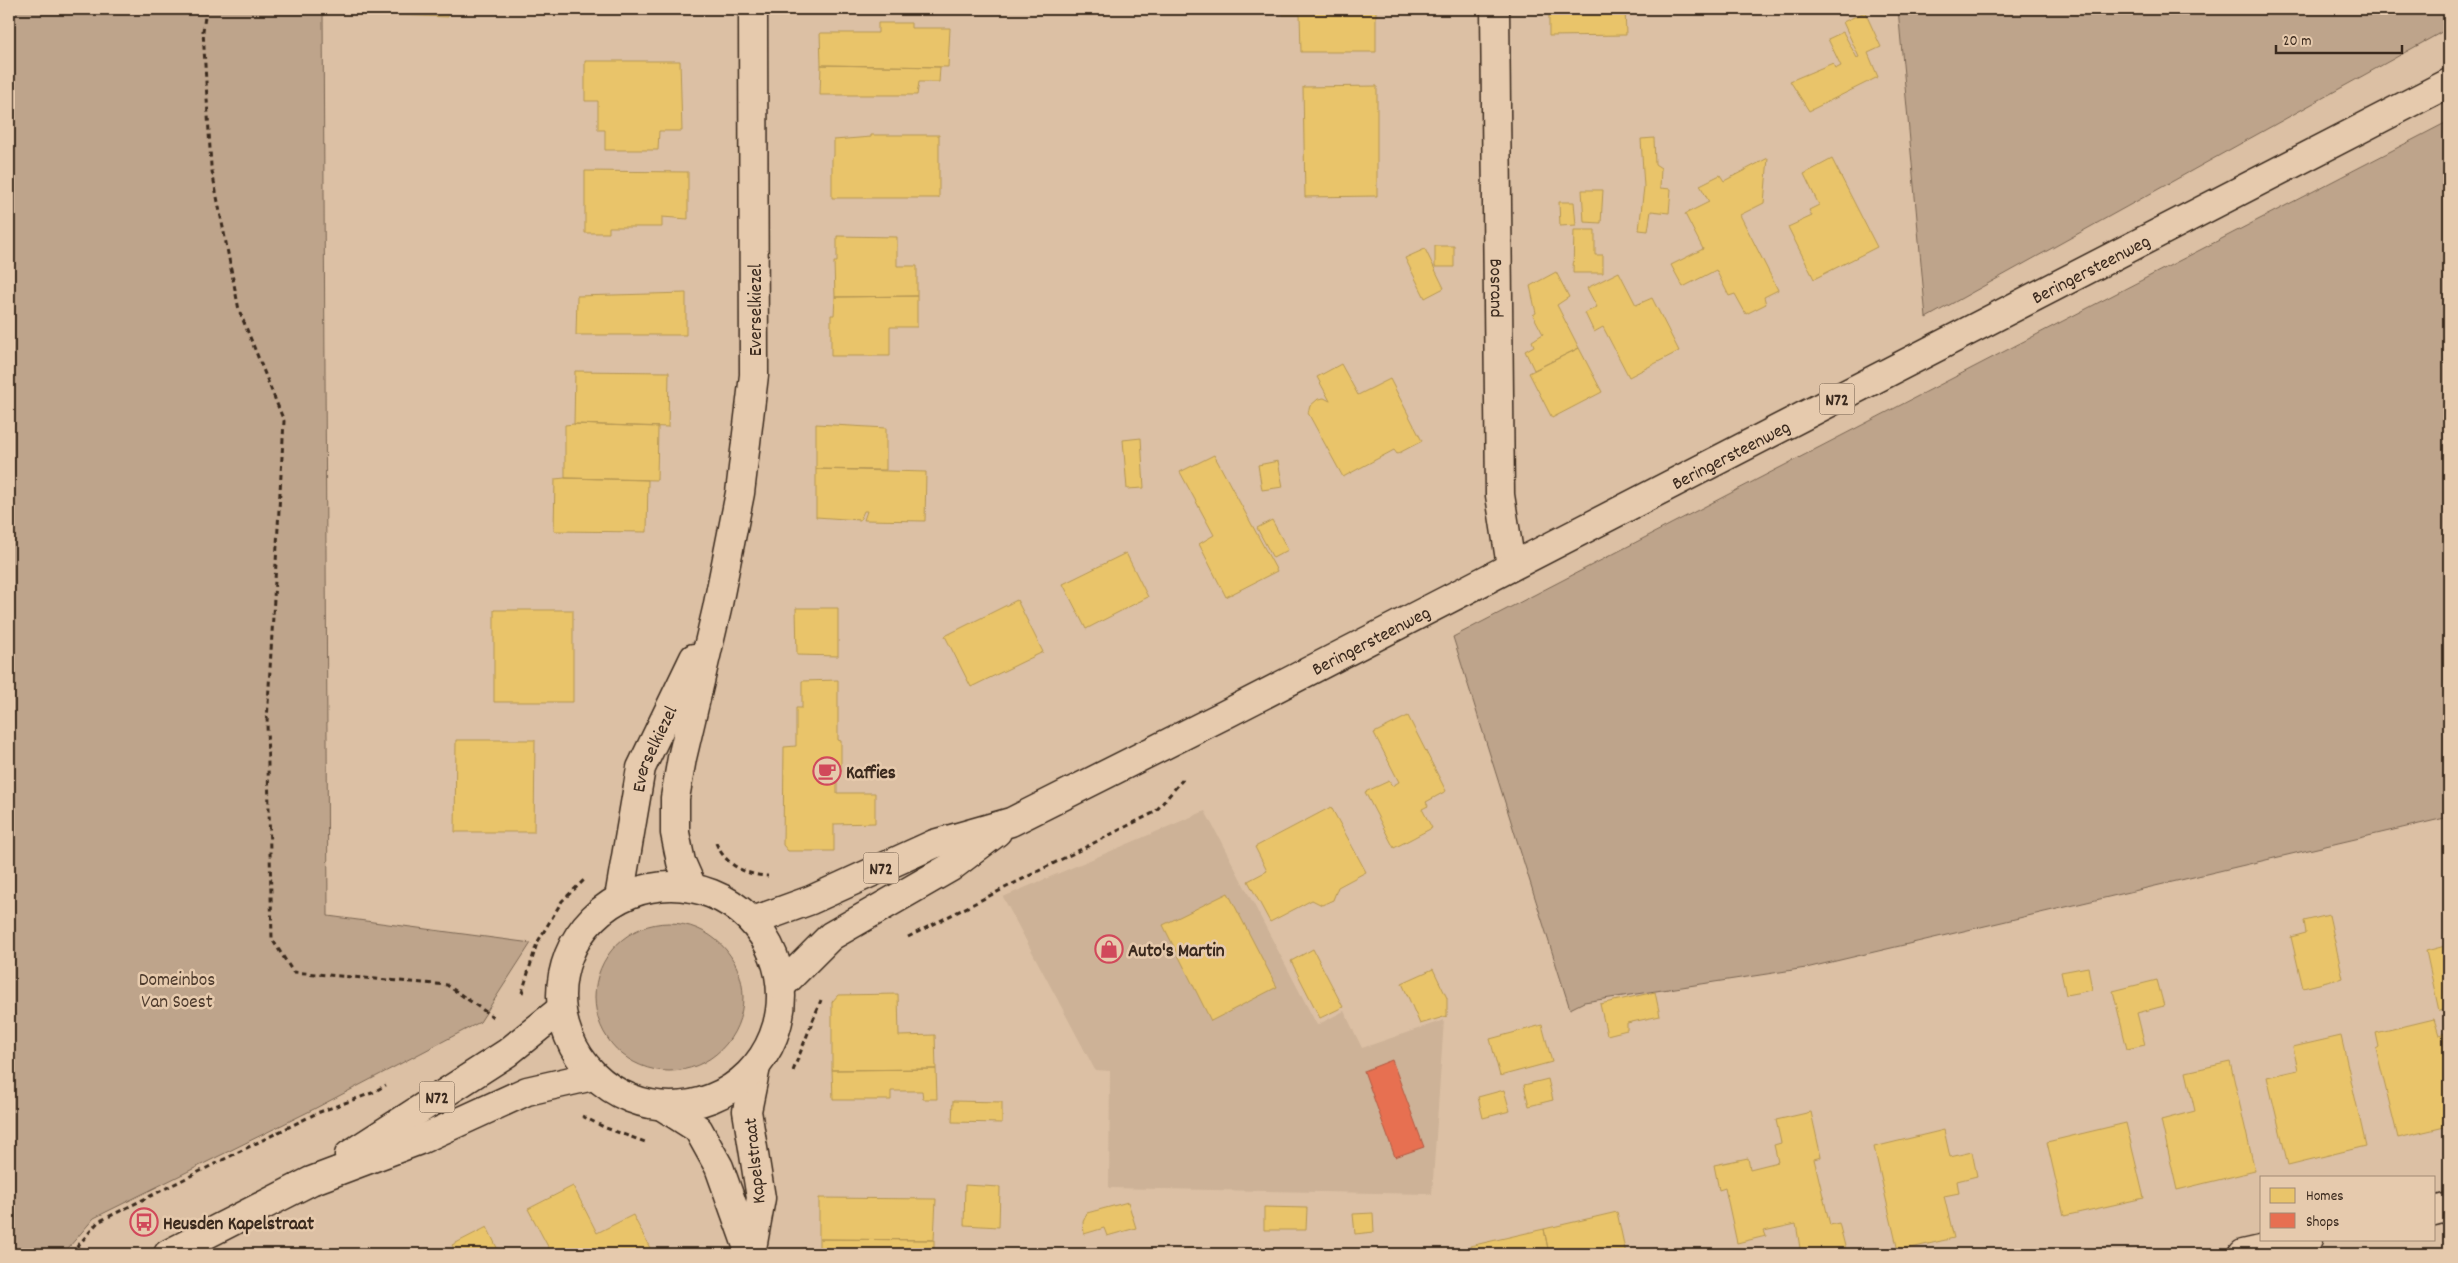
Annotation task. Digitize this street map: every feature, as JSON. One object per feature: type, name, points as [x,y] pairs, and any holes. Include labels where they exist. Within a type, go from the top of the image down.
[{"type":"main road","name":"Everselkiezel","points":[[692,887],[681,862],[675,833],[675,798],[682,758],[717,609],[740,493],[754,375],[754,9]]},
{"type":"main road","name":"Bosrand","points":[[1495,9],[1500,495],[1511,566]]},
{"type":"main road","name":"Beringersteenweg","points":[[781,986],[831,936],[951,867],[1011,822],[1216,719],[2449,83]]},
{"type":"main road","name":"Everselkiezel","points":[[619,898],[641,768],[717,609]]},
{"type":"main road","name":"Beringersteenweg","points":[[753,921],[811,900],[934,844],[1011,822]]},
{"type":"main road","points":[[655,886],[692,887],[725,899],[753,921],[772,951],[781,986],[780,1015],[771,1043],[756,1067],[730,1090],[699,1104],[665,1108],[639,1103],[614,1092],[593,1076],[571,1046],[560,1010],[564,966],[584,926],[619,898],[655,886]]},
{"type":"main road","name":"N72","points":[[311,1181],[401,1120],[508,1052],[560,1010]]},
{"type":"main road","name":"Kapelstraat","points":[[751,1254],[761,1198],[747,1111],[756,1067]]},
{"type":"main road","name":"N72","points":[[168,1254],[311,1181],[420,1140],[527,1091],[593,1076]]},
{"type":"main road","name":"Kapelstraat","points":[[665,1108],[698,1129],[719,1167],[751,1254]]},
{"type":"main road","points":[[2436,1210],[2449,1207]]},
{"type":"main road","points":[[2243,1254],[2305,1240]]},
{"type":"path","points":[[206,9],[203,32],[211,166],[239,310],[284,421],[267,722],[272,939],[293,972],[447,985],[499,1021]]},
{"type":"path","points":[[902,940],[1155,812],[1187,774]]},
{"type":"path","points":[[715,840],[722,856],[751,875],[777,876]]},
{"type":"path","points":[[516,1000],[522,993],[537,943],[562,901],[588,877]]},
{"type":"path","points":[[791,1078],[818,1005],[825,992]]},
{"type":"path","points":[[70,1254],[98,1222],[317,1113],[372,1093],[388,1084]]},
{"type":"path","points":[[580,1115],[656,1147]]},
{"type":"shaded area","points":[[1205,811],[1317,1025],[1344,1011],[1362,1048],[1444,1020],[1432,1194],[1109,1188],[1110,1071],[1095,1070],[1003,897]]},
{"type":"green space","name":"Domeinbos Van Soest","points":[[9,9],[323,9],[328,916],[531,943],[480,1022],[314,1109],[94,1218],[63,1254],[9,1254]]},
{"type":"green space","points":[[1898,9],[2449,9],[2449,28],[1926,318]]},
{"type":"green space","points":[[2449,121],[2449,817],[1806,968],[1584,1002],[1570,1009],[1453,637]]},
{"type":"green space","points":[[669,923],[697,929],[721,945],[737,969],[743,997],[737,1025],[721,1049],[697,1065],[669,1071],[641,1065],[617,1049],[601,1025],[595,997],[601,969],[617,945],[641,929]]},
{"type":"building: Homes","points":[[371,9],[448,9],[448,17],[371,14]]},
{"type":"building: Homes","points":[[1283,9],[1376,9],[1376,52],[1301,52],[1300,15],[1283,15]]},
{"type":"building: Homes","points":[[1549,9],[1625,9],[1626,35],[1549,36]]},
{"type":"building: Homes","points":[[1865,12],[1881,47],[1868,53],[1878,77],[1809,111],[1790,81],[1833,63],[1835,69],[1841,66],[1828,39],[1843,32],[1857,58],[1859,57],[1843,22]]},
{"type":"building: Homes","points":[[878,23],[911,23],[911,28],[950,28],[948,67],[821,65],[820,33],[878,33]]},
{"type":"building: Homes","points":[[585,61],[680,61],[682,131],[659,131],[658,150],[605,150],[605,130],[598,130],[598,101],[585,101]]},
{"type":"building: Homes","points":[[821,65],[940,67],[939,82],[919,82],[917,95],[820,95]]},
{"type":"building: Homes","points":[[1377,86],[1377,196],[1305,197],[1303,87]]},
{"type":"building: Homes","points":[[871,135],[939,135],[939,198],[832,198],[834,140],[871,137]]},
{"type":"building: Homes","points":[[1654,138],[1655,164],[1661,168],[1660,188],[1671,189],[1669,213],[1651,211],[1648,231],[1639,230],[1644,187],[1641,139]]},
{"type":"building: Homes","points":[[1768,158],[1764,203],[1740,215],[1778,290],[1764,297],[1766,304],[1746,314],[1735,294],[1729,296],[1716,270],[1683,287],[1671,265],[1703,249],[1685,214],[1709,202],[1700,185],[1720,175],[1724,181]]},
{"type":"building: Homes","points":[[1832,159],[1877,247],[1814,279],[1788,227],[1812,216],[1809,210],[1819,205],[1804,174]]},
{"type":"building: Homes","points":[[585,171],[688,172],[688,219],[662,217],[662,227],[609,227],[609,233],[585,233]]},
{"type":"building: Homes","points":[[1582,190],[1603,190],[1601,223],[1584,222]]},
{"type":"building: Homes","points":[[1559,202],[1574,202],[1576,225],[1560,226]]},
{"type":"building: Homes","points":[[1574,230],[1595,230],[1595,255],[1603,255],[1603,273],[1573,273]]},
{"type":"building: Homes","points":[[837,236],[897,237],[897,266],[917,266],[917,296],[835,297],[834,262],[837,262]]},
{"type":"building: Homes","points":[[1435,246],[1454,246],[1454,267],[1435,267]]},
{"type":"building: Homes","points":[[1425,249],[1444,288],[1425,298],[1405,258]]},
{"type":"building: Homes","points":[[1556,272],[1569,297],[1557,305],[1579,348],[1534,370],[1525,351],[1534,346],[1532,341],[1543,334],[1533,315],[1536,313],[1530,286]]},
{"type":"building: Homes","points":[[1619,272],[1636,305],[1652,298],[1679,351],[1629,377],[1603,327],[1594,332],[1585,313],[1597,307],[1587,288]]},
{"type":"building: Homes","points":[[686,293],[686,335],[576,335],[577,296]]},
{"type":"building: Homes","points":[[917,296],[917,327],[890,327],[890,356],[831,356],[831,315],[834,315],[835,297]]},
{"type":"building: Homes","points":[[1579,348],[1602,392],[1552,418],[1529,373]]},
{"type":"building: Homes","points":[[1341,364],[1358,395],[1390,379],[1422,441],[1397,454],[1394,450],[1343,477],[1308,413],[1310,406],[1318,399],[1324,398],[1330,401],[1317,377]]},
{"type":"building: Homes","points":[[575,371],[669,372],[668,427],[574,424]]},
{"type":"building: Homes","points":[[816,424],[886,428],[886,470],[816,469]]},
{"type":"building: Homes","points":[[565,425],[658,427],[657,480],[565,478]]},
{"type":"building: Homes","points":[[1141,438],[1144,488],[1127,489],[1123,440]]},
{"type":"building: Homes","points":[[1214,455],[1277,571],[1226,597],[1199,544],[1214,535],[1180,472]]},
{"type":"building: Homes","points":[[1278,461],[1283,487],[1262,490],[1258,465]]},
{"type":"building: Homes","points":[[816,469],[926,472],[925,521],[864,520],[867,511],[864,511],[860,520],[816,517]]},
{"type":"building: Homes","points":[[555,479],[648,480],[647,532],[554,531]]},
{"type":"building: Homes","points":[[1272,520],[1288,550],[1273,558],[1257,528]]},
{"type":"building: Homes","points":[[1126,553],[1148,597],[1086,629],[1063,584]]},
{"type":"building: Homes","points":[[1017,600],[1043,652],[971,687],[945,636]]},
{"type":"building: Homes","points":[[796,608],[838,608],[838,656],[797,655]]},
{"type":"building: Homes","points":[[494,610],[573,610],[573,702],[494,702]]},
{"type":"building: Homes","points":[[838,680],[838,740],[841,741],[841,771],[837,771],[837,793],[875,793],[875,823],[834,824],[834,851],[788,851],[783,845],[784,747],[796,746],[796,708],[802,708],[802,681]]},
{"type":"building: Homes","points":[[1408,716],[1446,791],[1426,802],[1428,806],[1422,809],[1432,828],[1394,848],[1365,792],[1389,781],[1392,786],[1399,782],[1374,733]]},
{"type":"building: Homes","points":[[456,740],[535,740],[534,832],[455,832]]},
{"type":"building: Homes","points":[[1331,807],[1366,872],[1338,887],[1333,900],[1322,905],[1312,900],[1270,922],[1248,881],[1267,871],[1255,847]]},
{"type":"building: Homes","points":[[1228,893],[1277,987],[1211,1021],[1163,925]]},
{"type":"building: Homes","points":[[2329,915],[2343,978],[2303,988],[2291,937],[2306,933],[2304,921]]},
{"type":"building: Homes","points":[[2449,945],[2449,1009],[2439,1011],[2426,951]]},
{"type":"building: Homes","points":[[1313,949],[1343,1007],[1320,1018],[1291,961]]},
{"type":"building: Homes","points":[[2088,967],[2092,990],[2066,995],[2061,972]]},
{"type":"building: Homes","points":[[1433,969],[1447,998],[1447,1016],[1420,1024],[1402,983]]},
{"type":"building: Homes","points":[[2157,980],[2164,1006],[2137,1013],[2145,1045],[2127,1049],[2113,991]]},
{"type":"building: Homes","points":[[1655,992],[1660,1016],[1627,1023],[1627,1030],[1607,1035],[1600,1004]]},
{"type":"building: Homes","points":[[898,994],[899,1036],[935,1035],[936,1069],[832,1070],[832,1002],[838,995]]},
{"type":"building: Homes","points":[[2434,1019],[2439,1035],[2449,1032],[2449,1126],[2398,1138],[2376,1049],[2379,1047],[2376,1033]]},
{"type":"building: Homes","points":[[1542,1025],[1552,1062],[1500,1076],[1490,1039]]},
{"type":"building: Homes","points":[[2341,1036],[2366,1146],[2288,1165],[2267,1077],[2298,1070],[2293,1047]]},
{"type":"building: Homes","points":[[2230,1062],[2255,1171],[2177,1190],[2161,1120],[2195,1111],[2186,1072]]},
{"type":"building: Homes","points":[[936,1069],[937,1099],[923,1099],[922,1091],[891,1091],[891,1100],[833,1100],[832,1070]]},
{"type":"building: Homes","points":[[1548,1079],[1553,1100],[1529,1106],[1524,1085]]},
{"type":"building: Homes","points":[[1504,1090],[1510,1111],[1483,1118],[1478,1097]]},
{"type":"building: Homes","points":[[953,1101],[1002,1102],[1002,1123],[952,1122]]},
{"type":"building: Homes","points":[[1811,1112],[1821,1157],[1814,1159],[1830,1225],[1839,1223],[1847,1254],[1801,1254],[1796,1224],[1764,1231],[1766,1236],[1737,1243],[1725,1188],[1719,1190],[1714,1165],[1748,1158],[1750,1169],[1778,1162],[1774,1145],[1781,1143],[1776,1120]]},
{"type":"building: Homes","points":[[2126,1123],[2144,1198],[2064,1216],[2047,1142]]},
{"type":"building: Homes","points":[[1944,1130],[1950,1157],[1972,1152],[1977,1176],[1957,1181],[1959,1193],[1944,1196],[1954,1238],[1898,1251],[1874,1147]]},
{"type":"building: Homes","points":[[965,1185],[1000,1187],[999,1227],[964,1225]]},
{"type":"building: Homes","points":[[573,1186],[597,1233],[633,1215],[652,1252],[648,1254],[552,1254],[528,1209]]},
{"type":"building: Homes","points":[[819,1198],[936,1199],[934,1240],[819,1239]]},
{"type":"building: Homes","points":[[1128,1202],[1136,1228],[1107,1236],[1104,1228],[1084,1234],[1083,1222],[1087,1213]]},
{"type":"building: Homes","points":[[1264,1207],[1307,1208],[1306,1230],[1264,1230]]},
{"type":"building: Homes","points":[[1617,1212],[1626,1254],[1549,1254],[1544,1229]]},
{"type":"building: Homes","points":[[1373,1213],[1374,1232],[1355,1234],[1353,1214]]},
{"type":"building: Homes","points":[[487,1227],[500,1254],[457,1254],[452,1245]]},
{"type":"building: Homes","points":[[1544,1229],[1549,1254],[1472,1254],[1470,1246]]},
{"type":"building: Homes","points":[[819,1239],[934,1240],[934,1254],[819,1254]]},
{"type":"building: Homes","points":[[1192,1248],[1193,1254],[1163,1254]]},
{"type":"building: Homes","points":[[1428,1249],[1429,1254],[1406,1254],[1406,1252]]},
{"type":"building: Shops","points":[[1392,1060],[1424,1147],[1395,1157],[1364,1071]]},
{"type":"place","name":"Kaffies","points":[[827,771]]},
{"type":"place","name":"Auto's Martin","points":[[1109,949]]},
{"type":"place","name":"Heusden Kapelstraat","points":[[144,1222]]}]
